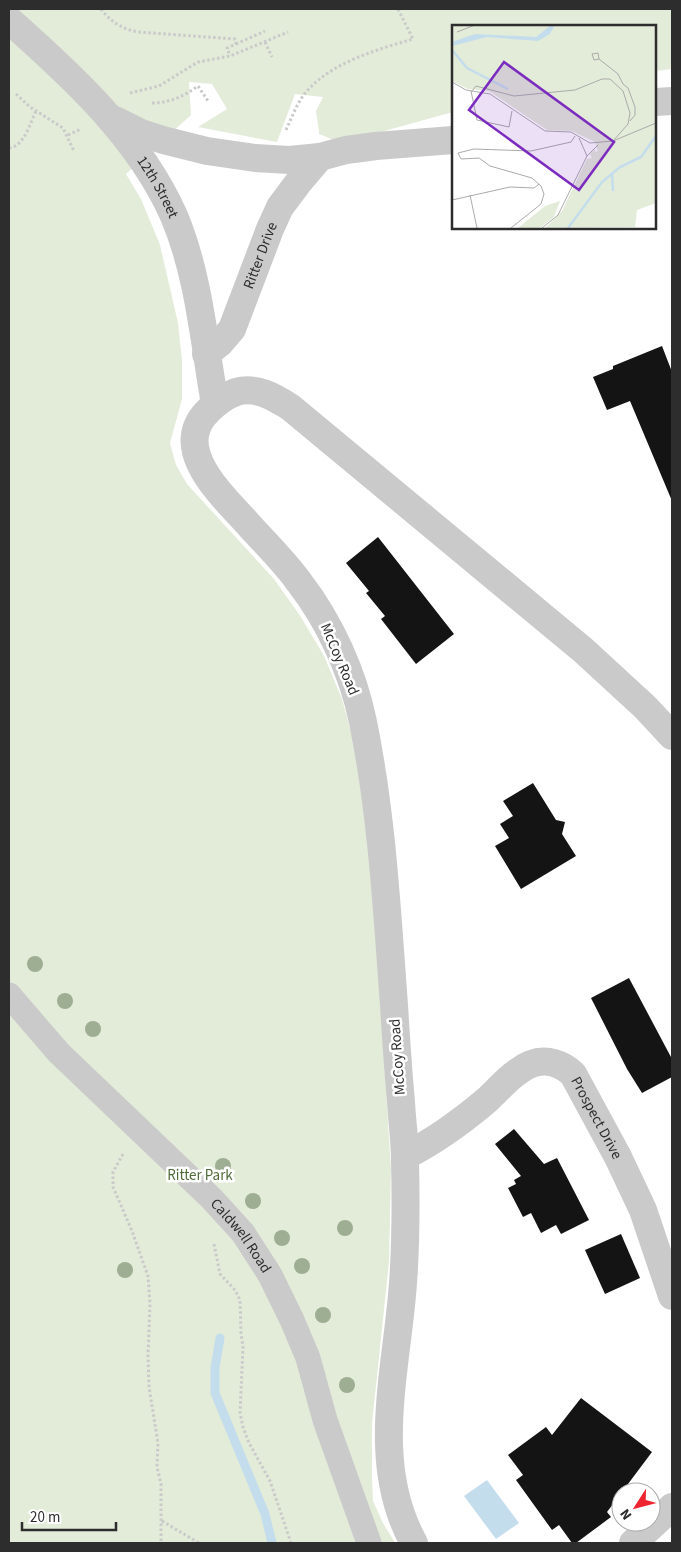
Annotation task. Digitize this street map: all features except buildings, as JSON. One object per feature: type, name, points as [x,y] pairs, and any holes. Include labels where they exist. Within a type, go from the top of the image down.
[{"type":"street","name":"12th Street","points":[[9,20],[49,56],[115,105],[140,158],[173,216],[191,271],[215,404]]},
{"type":"street","points":[[656,102],[672,101]]},
{"type":"street","points":[[115,105],[123,125],[140,133],[207,151],[255,158],[289,160],[320,157],[346,150],[376,146],[452,140]]},
{"type":"street","name":"Ritter Drive","points":[[206,354],[220,343],[232,329],[280,207],[320,157]]},
{"type":"street","name":"McCoy Road","points":[[414,1543],[398,1510],[391,1477],[388,1449],[390,1408],[403,1282],[405,1156],[387,898],[378,810],[362,720],[352,684],[340,653],[329,628],[316,606],[300,582],[222,496],[202,468],[197,454],[195,438],[198,424],[204,414],[223,398],[245,390],[259,391],[275,397],[290,407],[583,650],[645,707],[672,736]]},
{"type":"street","name":"Caldwell Road","points":[[9,995],[59,1053],[212,1199],[243,1234],[270,1276],[305,1350],[325,1420],[370,1543]]},
{"type":"street","name":"Prospect Drive","points":[[405,1156],[455,1126],[514,1074],[532,1064],[549,1062],[562,1065],[574,1074],[618,1157],[642,1210],[672,1296]]},
{"type":"street","points":[[632,1543],[672,1507]]},
{"type":"path","points":[[101,9],[108,18],[128,30],[235,39],[236,44]]},
{"type":"path","points":[[284,137],[294,111],[306,93],[319,80],[338,67],[374,51],[413,38],[398,9]]},
{"type":"path","points":[[230,56],[227,48],[265,31]]},
{"type":"path","points":[[115,105],[131,92],[159,86],[198,62],[230,56],[288,32]]},
{"type":"path","points":[[265,42],[272,58]]},
{"type":"path","points":[[148,103],[164,103],[174,100],[198,86],[208,101]]},
{"type":"path","points":[[16,94],[36,111],[63,128],[74,151]]},
{"type":"path","points":[[9,148],[14,147],[22,139],[36,111]]},
{"type":"path","points":[[113,1172],[113,1186],[148,1276],[150,1304],[149,1387],[158,1443],[158,1467],[161,1484],[161,1543]]},
{"type":"path","points":[[212,1239],[220,1274],[235,1290],[240,1300],[243,1347],[240,1412],[243,1427],[249,1443],[270,1481],[291,1543]]},
{"type":"path","points":[[162,1520],[199,1543]]},
{"type":"green space","name":"Ritter Park","points":[[9,9],[672,9],[672,69],[656,71],[656,25],[452,25],[452,112],[341,143],[319,134],[316,111],[323,97],[295,94],[277,142],[198,127],[227,109],[212,84],[189,82],[191,115],[126,174],[141,199],[160,245],[178,323],[182,361],[182,399],[170,443],[176,465],[187,484],[274,579],[301,617],[324,656],[342,699],[354,743],[364,801],[377,949],[391,1169],[389,1262],[372,1424],[373,1501],[395,1543],[9,1543]]},
{"type":"water","points":[[487,1480],[519,1523],[496,1539],[464,1496]]},
{"type":"waterway","points":[[220,1338],[215,1368],[215,1393],[265,1514],[272,1543]]}]
